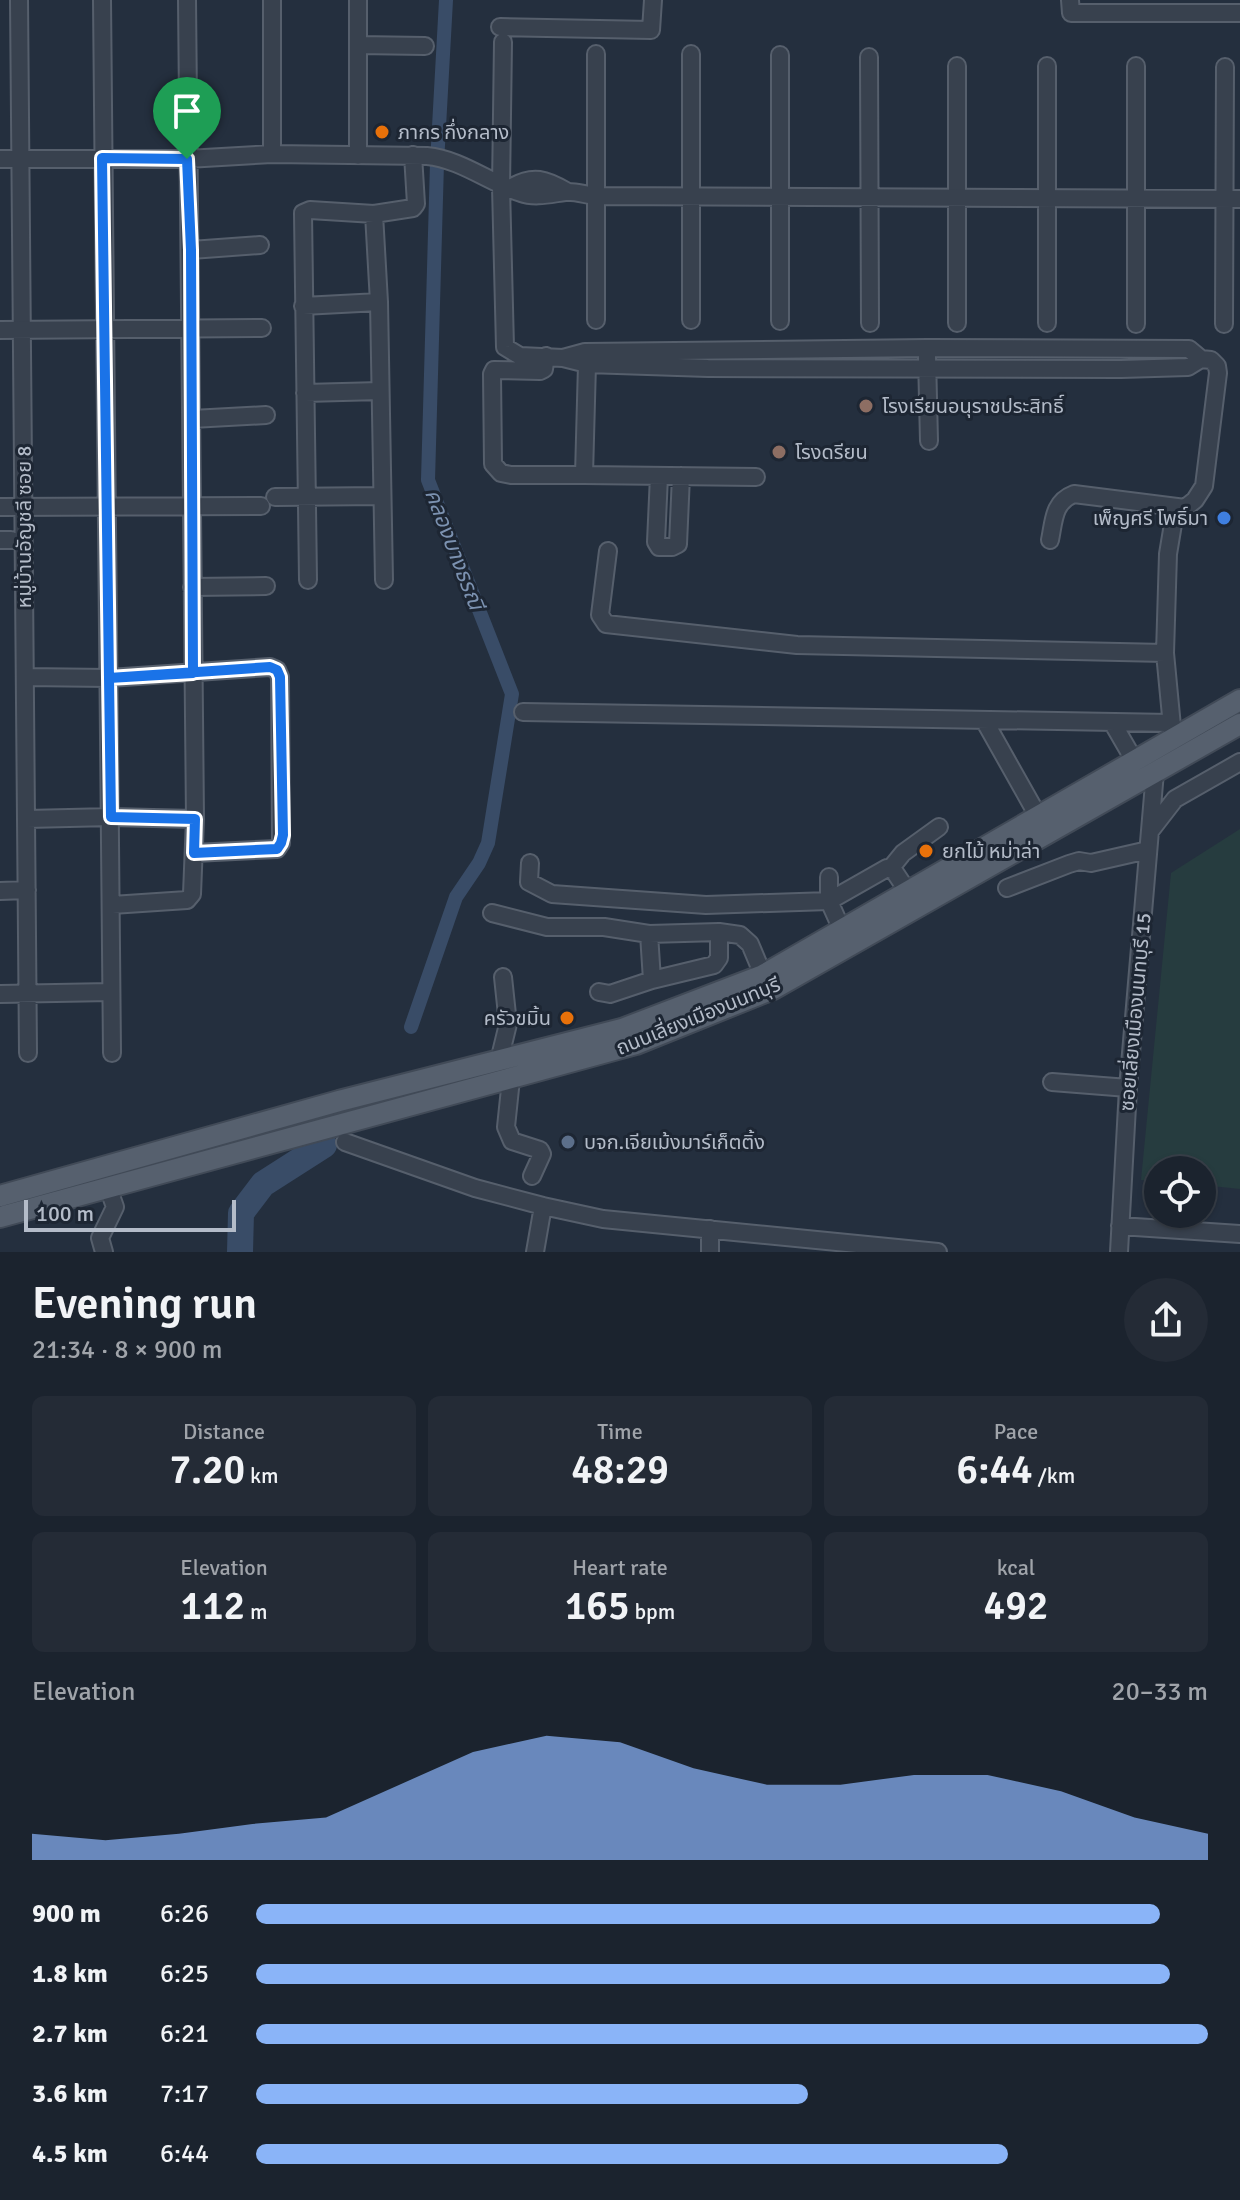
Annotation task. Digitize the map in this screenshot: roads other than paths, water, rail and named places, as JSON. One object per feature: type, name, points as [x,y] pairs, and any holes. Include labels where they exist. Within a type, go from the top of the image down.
[{"type":"main road","name":"ถนนเลี่ยงเมืองนนทบุรี","points":[[0,1196],[339,1101],[622,1029],[763,975],[1134,760],[1172,730],[1240,700]]},
{"type":"main road","name":"ถนนเลี่ยงเมืองนนทบุรี","points":[[0,1217],[636,1044],[773,989],[1240,724]]},
{"type":"main road","points":[[108,1187],[117,1164]]},
{"type":"street","name":"หมู่บ้านอัญชลี ซอย 8","points":[[19,0],[28,1053]]},
{"type":"street","points":[[102,0],[112,1053]]},
{"type":"street","points":[[112,905],[191,898],[195,819],[187,0]]},
{"type":"street","points":[[272,0],[272,154]]},
{"type":"street","points":[[358,0],[358,156]]},
{"type":"street","points":[[653,0],[651,30],[501,34],[505,347],[508,351],[520,356],[555,357],[587,364],[733,368],[1161,368],[1188,367],[1201,359]]},
{"type":"street","points":[[1070,0],[1071,13],[1240,13]]},
{"type":"street","points":[[358,45],[425,46]]},
{"type":"street","points":[[596,54],[596,320]]},
{"type":"street","points":[[691,54],[691,320]]},
{"type":"street","points":[[780,55],[780,321]]},
{"type":"street","points":[[869,57],[870,323]]},
{"type":"street","points":[[957,66],[957,323]]},
{"type":"street","points":[[1047,66],[1047,323]]},
{"type":"street","points":[[1136,66],[1136,324]]},
{"type":"street","points":[[1224,324],[1232,199],[1225,67]]},
{"type":"street","points":[[0,159],[187,159],[272,154],[428,156],[505,188],[523,180],[548,180],[568,192],[596,196],[1232,199]]},
{"type":"street","points":[[308,580],[303,213],[310,210],[374,214],[409,210],[416,204],[428,156]]},
{"type":"street","points":[[374,214],[379,302],[384,580]]},
{"type":"street","points":[[191,250],[260,245]]},
{"type":"street","points":[[303,306],[379,302]]},
{"type":"street","points":[[0,330],[262,328]]},
{"type":"street","points":[[927,348],[929,441]]},
{"type":"street","points":[[733,368],[735,349]]},
{"type":"street","points":[[523,712],[1112,722],[1172,730],[1165,653],[1171,534],[1173,524],[1204,486],[1218,373],[1217,366],[1211,360],[1201,359],[1189,349],[735,349],[585,352],[555,357],[540,371],[507,369],[494,370],[492,374],[493,464],[501,473],[756,477]]},
{"type":"street","points":[[584,475],[587,364]]},
{"type":"street","points":[[305,393],[380,391]]},
{"type":"street","points":[[192,419],[266,415]]},
{"type":"street","points":[[659,476],[656,542],[664,548],[678,544],[681,476]]},
{"type":"street","points":[[1050,540],[1057,505],[1074,494],[1185,508]]},
{"type":"street","points":[[0,507],[192,507],[307,496],[382,496]]},
{"type":"street","points":[[608,551],[600,615],[606,624],[797,645],[1165,653]]},
{"type":"street","points":[[192,587],[266,586]]},
{"type":"street","points":[[25,677],[109,678],[270,667],[277,670],[280,677],[281,843],[277,849],[194,853]]},
{"type":"street","points":[[984,720],[1038,816]]},
{"type":"street","points":[[1112,722],[1134,760]]},
{"type":"street","points":[[1007,888],[1069,864],[1079,861],[1091,863],[1148,841],[1175,799],[1240,762]]},
{"type":"street","name":"ซอยเลี่ยงเมืองนนทบุรี 15","points":[[1119,1252],[1128,1088],[1155,772]]},
{"type":"street","points":[[27,819],[195,819]]},
{"type":"street","points":[[530,863],[529,882],[552,894],[706,905],[829,901],[878,871],[890,869],[903,853],[939,827]]},
{"type":"street","points":[[890,869],[908,892]]},
{"type":"street","points":[[829,877],[829,901],[842,930]]},
{"type":"street","points":[[0,891],[27,890]]},
{"type":"street","points":[[492,913],[547,927],[604,927],[649,934],[719,932],[740,935],[750,944],[763,975]]},
{"type":"street","points":[[599,992],[610,994],[714,965],[719,958],[719,932]]},
{"type":"street","points":[[649,934],[652,980]]},
{"type":"street","points":[[499,1061],[508,1024],[503,977]]},
{"type":"street","points":[[0,994],[111,992]]},
{"type":"street","points":[[511,1079],[506,1127],[512,1141],[540,1150],[542,1154],[532,1176]]},
{"type":"street","points":[[1052,1082],[1128,1088]]},
{"type":"street","points":[[345,1142],[425,1172],[543,1206],[603,1219],[938,1252]]},
{"type":"street","points":[[104,1252],[100,1238],[115,1207],[108,1187]]},
{"type":"street","points":[[535,1252],[543,1206]]},
{"type":"street","points":[[1120,1226],[1240,1234]]},
{"type":"street","points":[[710,1229],[710,1252]]},
{"type":"waterway","name":"คลองบางธรณี","points":[[411,1027],[456,897],[479,863],[488,843],[512,694],[428,480],[437,163],[446,0]]},
{"type":"waterway","name":"คลองบางธรณี","points":[[240,1252],[241,1213],[263,1184],[324,1145]]},
{"type":"place","name":"ภากร กึ่งกลาง","points":[[382,132]]},
{"type":"place","name":"โรงเรียนอนุราชประสิทธิ์","points":[[866,406]]},
{"type":"place","name":"โรงดรียน","points":[[779,452]]},
{"type":"place","name":"เพ็ญศรี โพธิ์มา","points":[[1224,518]]},
{"type":"place","name":"ยกไม้ หม่าล่า","points":[[926,851]]},
{"type":"place","name":"ครัวขมิ้น","points":[[567,1018]]},
{"type":"place","name":"บจก.เจียเม้งมาร์เก็ตติ้ง","points":[[568,1142]]}]
